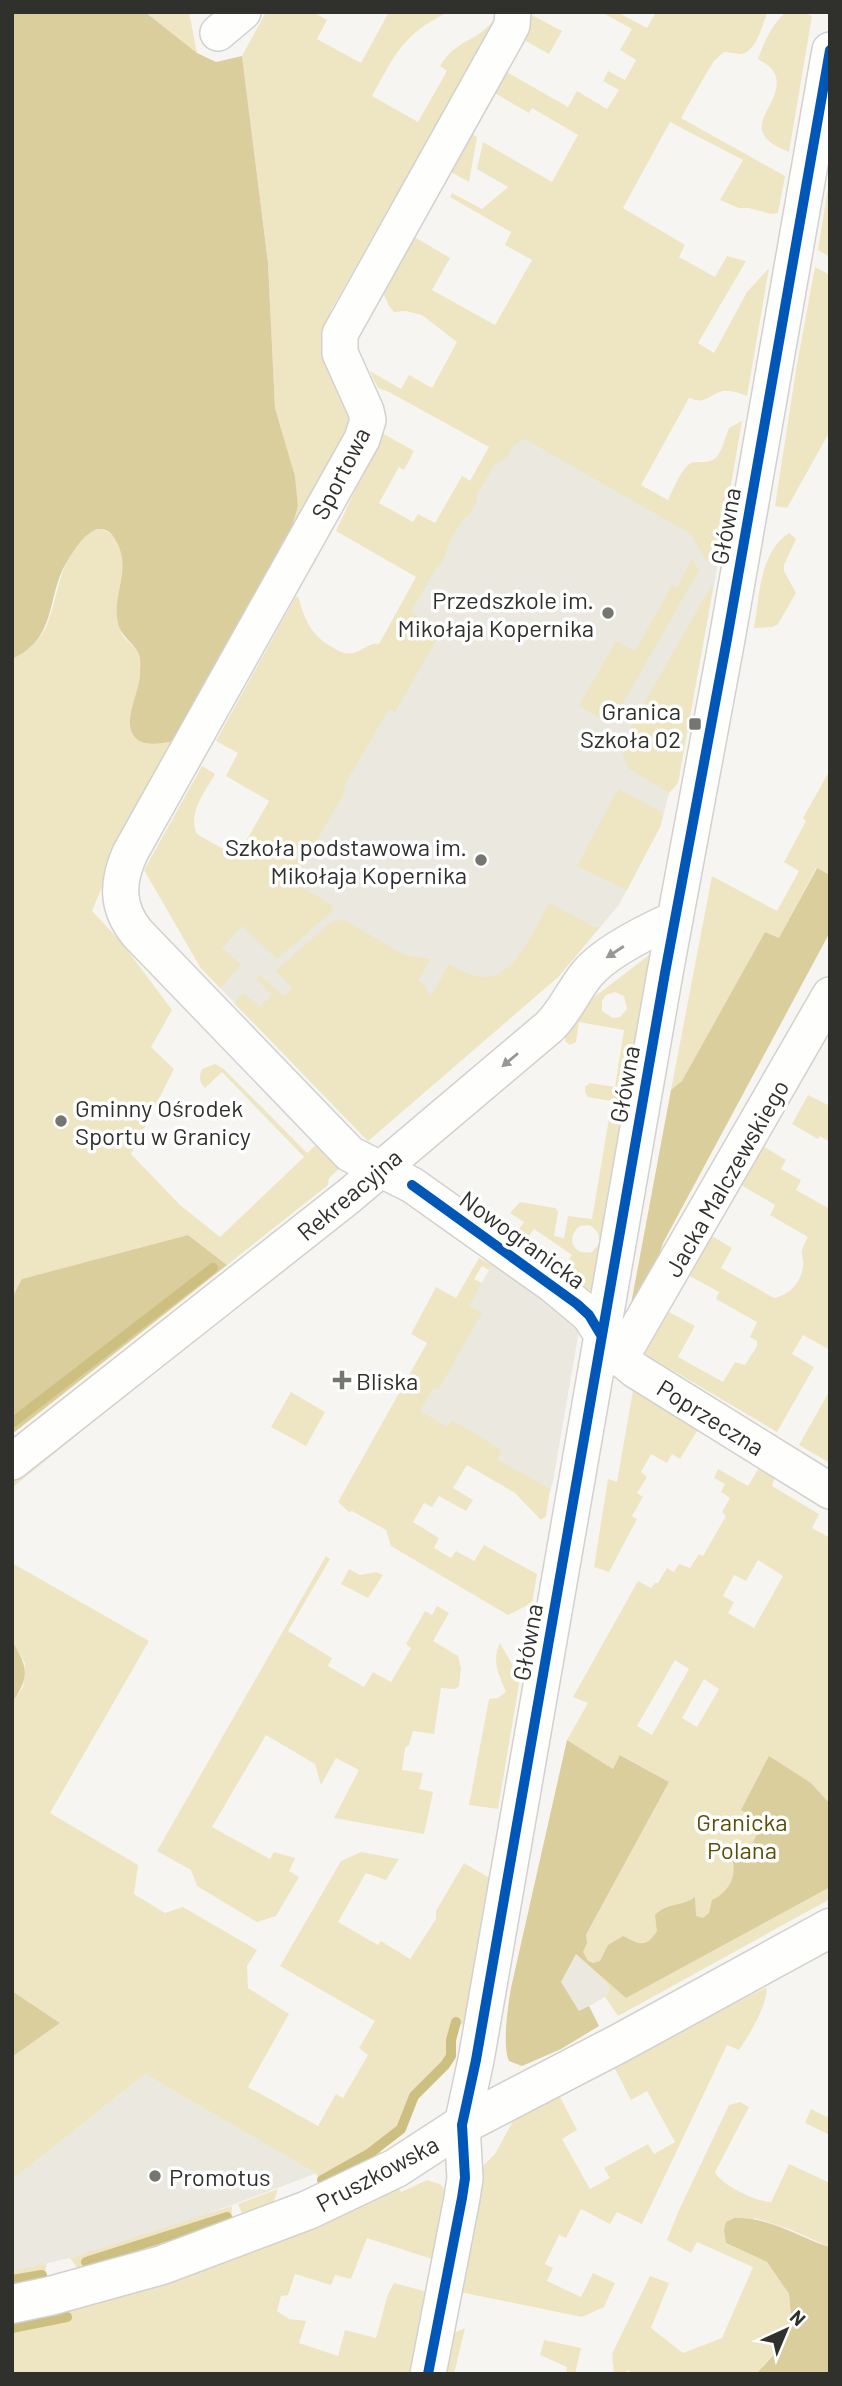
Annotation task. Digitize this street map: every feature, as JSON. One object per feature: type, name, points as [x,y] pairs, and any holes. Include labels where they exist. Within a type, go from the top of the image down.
[{"type":"street","name":"Sportowa","points":[[131,853],[362,439],[368,420],[340,353],[340,334],[510,29],[513,12]]},
{"type":"street","name":"Główna","points":[[428,2374],[463,2198],[465,2178],[461,2125],[476,2060],[508,1878],[611,1347],[675,919],[823,128],[830,50]]},
{"type":"street","name":"Nowogranicka","points":[[131,853],[122,872],[120,887],[123,911],[129,923],[350,1154],[412,1185],[553,1285],[589,1315],[611,1347]]},
{"type":"street","name":"Rekreacyjna","points":[[12,1462],[349,1196],[549,1027],[597,964],[642,935],[675,919]]},
{"type":"street","name":"Jacka Malczewskiego","points":[[611,1347],[830,995]]},
{"type":"street","name":"Poprzeczna","points":[[611,1347],[830,1491]]},
{"type":"street","name":"Pruszkowska","points":[[12,2304],[162,2265],[264,2228],[369,2182],[424,2151],[461,2125],[607,2050],[830,1928]]},
{"type":"shaded area","points":[[12,12],[145,12],[197,53],[216,62],[242,56],[268,263],[275,408],[295,476],[298,506],[284,555],[179,740],[155,744],[143,742],[134,736],[131,729],[140,660],[136,649],[122,633],[118,623],[117,601],[122,558],[119,547],[108,531],[95,530],[77,546],[62,571],[42,632],[26,651],[12,659]]},
{"type":"shaded area","points":[[503,422],[721,546],[678,783],[669,793],[661,825],[619,905],[558,977],[368,1141],[200,967]]},
{"type":"shaded area","points":[[817,868],[830,875],[830,932],[663,1243],[626,1331],[671,1090],[682,1081],[765,932],[779,938]]},
{"type":"shaded area","points":[[188,1235],[227,1265],[12,1434],[12,1298],[22,1279]]},
{"type":"shaded area","points":[[496,1258],[581,1319],[549,1495],[408,1412]]},
{"type":"shaded area","points":[[12,1641],[25,1672],[22,1686],[12,1703]]},
{"type":"shaded area","points":[[567,1740],[613,1769],[620,1755],[669,1782],[586,1935],[587,1943],[583,1952],[588,1961],[600,1961],[608,1945],[623,1936],[641,1943],[649,1941],[657,1931],[655,1915],[665,1908],[695,1897],[696,1916],[703,1918],[709,1913],[712,1900],[726,1890],[733,1875],[732,1859],[722,1845],[747,1855],[763,1822],[741,1810],[769,1756],[811,1783],[830,1804],[830,1887],[626,1998],[576,1954],[561,1982],[579,2011],[589,2006],[599,2026],[561,2049],[522,2066],[509,2061],[507,2054],[508,2005]]},
{"type":"shaded area","points":[[576,1954],[606,1981],[610,1989],[605,1997],[579,2012],[561,1982]]},
{"type":"shaded area","points":[[12,1991],[60,2023],[12,2057]]},
{"type":"shaded area","points":[[145,2074],[317,2173],[173,2227],[70,2258],[12,2271],[12,2180]]},
{"type":"shaded area","points":[[735,2218],[773,2224],[830,2247],[830,2374],[756,2374],[776,2352],[787,2332],[791,2315],[789,2294],[767,2262],[726,2243],[726,2222]]},
{"type":"green space","points":[[145,12],[189,12],[197,53]]},
{"type":"green space","points":[[266,12],[313,12],[327,20],[317,39],[361,63],[389,12],[448,12],[410,37],[372,96],[418,122],[447,71],[440,66],[443,61],[496,19],[331,310],[328,335],[354,422],[284,555],[298,506],[295,476],[275,408],[268,263],[242,56]]},
{"type":"green space","points":[[601,12],[617,12],[647,28],[656,12],[768,12],[758,37],[747,52],[724,52],[714,61],[681,118],[785,176],[778,213],[739,208],[720,200],[743,160],[670,122],[623,208],[685,245],[679,257],[715,277],[727,256],[746,261],[698,343],[714,353],[747,292],[769,268],[747,396],[726,391],[703,400],[689,398],[641,485],[668,500],[685,468],[691,463],[715,459],[729,428],[742,421],[719,555],[706,560],[691,534],[525,439],[514,445],[507,458],[495,464],[476,496],[477,501],[469,515],[454,534],[442,561],[410,612],[442,630],[395,712],[389,709],[293,882],[334,906],[330,913],[277,959],[242,926],[222,948],[241,965],[220,988],[200,967],[144,870],[202,766],[215,774],[196,811],[194,826],[197,834],[237,857],[269,801],[226,776],[238,753],[216,741],[295,598],[298,596],[306,619],[325,643],[340,651],[353,653],[372,644],[379,644],[416,577],[336,531],[382,433],[414,451],[404,470],[399,467],[379,503],[413,522],[418,514],[435,523],[462,476],[470,481],[489,447],[378,388],[370,371],[401,389],[409,375],[432,388],[457,342],[422,315],[406,311],[394,312],[382,291],[413,236],[450,258],[432,290],[495,325],[532,260],[505,245],[511,232],[450,197],[452,193],[482,209],[508,187],[477,169],[483,142],[552,182],[578,135],[532,108],[529,113],[493,92],[505,71],[568,107],[577,91],[607,109],[619,90],[603,81],[608,71],[625,80],[636,60],[620,50],[632,29]]},
{"type":"green space","points":[[786,12],[802,12],[812,16],[789,152],[772,143],[764,134],[764,116],[777,85],[774,72],[758,59],[769,34],[781,17]]},
{"type":"green space","points":[[530,14],[562,31],[549,54],[522,39]]},
{"type":"green space","points":[[471,133],[477,137],[469,182],[449,171]]},
{"type":"green space","points":[[830,175],[830,257],[818,250]]},
{"type":"green space","points":[[815,267],[830,275],[830,431],[787,508],[775,506]]},
{"type":"green space","points":[[101,529],[113,535],[119,543],[123,565],[118,620],[123,636],[137,650],[142,665],[141,682],[130,725],[151,743],[179,740],[114,858],[92,911],[122,943],[172,1010],[151,1047],[174,1069],[131,1154],[180,1205],[220,1237],[304,1157],[222,1072],[205,1088],[203,1086],[200,1079],[202,1069],[215,1064],[224,1069],[307,1153],[322,1139],[339,1157],[339,1169],[329,1178],[328,1185],[227,1265],[188,1235],[23,1279],[12,1298],[12,659],[23,653],[44,631],[64,569],[78,543],[88,534]]},
{"type":"green space","points":[[789,533],[796,539],[784,565],[784,571],[796,593],[778,624],[773,627],[754,628],[766,563],[779,541]]},
{"type":"green space","points":[[692,559],[699,570],[611,724],[579,706],[616,641],[635,651],[672,585],[677,587]]},
{"type":"green space","points":[[711,586],[713,587],[678,783],[669,793],[628,768],[621,748]]},
{"type":"green space","points":[[830,770],[830,875],[816,868],[779,939],[765,932],[682,1082],[671,1090],[712,876],[777,911],[799,871],[784,862],[806,821],[803,818]]},
{"type":"green space","points":[[618,789],[662,812],[661,825],[627,890],[577,866]]},
{"type":"green space","points":[[549,903],[597,928],[601,926],[558,977],[368,1141],[234,1003],[243,993],[260,1007],[272,994],[256,979],[260,975],[285,997],[292,987],[275,971],[331,922],[344,920],[405,955],[431,959],[418,980],[425,986],[430,998],[449,964],[480,977],[503,971],[522,951]]},
{"type":"green space","points":[[649,955],[651,958],[595,1289],[586,1291],[559,1274],[572,1255],[534,1229],[521,1247],[511,1240],[524,1222],[510,1213],[520,1202],[555,1208],[558,1212],[554,1236],[564,1238],[568,1216],[592,1219],[612,1101],[588,1097],[585,1087],[590,1083],[615,1087],[624,1030],[579,1022],[576,1042],[570,1045],[565,1041],[565,1033],[576,1011]],"holes":[[[615,992],[624,996],[627,1009],[620,1017],[613,1018],[602,1011],[602,1001],[606,995]],[[589,1225],[597,1233],[599,1244],[592,1252],[585,1253],[576,1249],[572,1241],[580,1226]]]},
{"type":"green space","points":[[808,1095],[830,1106],[830,1142],[820,1136],[818,1139],[792,1124]]},
{"type":"green space","points":[[763,1146],[786,1160],[781,1169],[801,1180],[796,1190],[830,1209],[830,1350],[803,1335],[792,1354],[814,1367],[777,1432],[645,1354],[669,1312],[695,1326],[678,1357],[723,1382],[735,1362],[745,1365],[757,1346],[757,1341],[750,1337],[757,1322],[716,1299],[719,1292],[690,1276],[712,1236],[732,1248],[721,1268],[774,1298],[785,1294],[798,1282],[803,1265],[802,1250],[808,1237],[770,1215],[775,1205],[741,1185]]},
{"type":"green space","points":[[479,1258],[492,1265],[489,1270],[482,1266],[474,1279],[482,1283],[469,1306],[482,1313],[438,1390],[433,1388],[420,1411],[447,1427],[452,1420],[502,1450],[497,1459],[550,1489],[546,1516],[541,1520],[515,1493],[467,1465],[453,1488],[473,1500],[466,1511],[439,1496],[432,1507],[424,1503],[413,1522],[439,1538],[434,1548],[451,1558],[456,1551],[474,1561],[484,1545],[537,1574],[532,1603],[508,1615],[391,1546],[386,1530],[352,1511],[349,1512],[338,1502],[427,1343],[411,1334],[436,1287],[456,1298]]},
{"type":"green space","points":[[178,1346],[185,1347],[12,1488],[12,1477]]},
{"type":"green space","points":[[634,1385],[700,1426],[680,1459],[672,1454],[667,1463],[651,1454],[641,1472],[647,1477],[637,1493],[643,1497],[632,1516],[637,1519],[609,1572],[594,1567],[608,1479],[617,1482]]},
{"type":"green space","points":[[830,1390],[830,1463],[799,1445]]},
{"type":"green space","points":[[291,1392],[325,1412],[306,1446],[271,1427]]},
{"type":"green space","name":"Granicka Polana","points":[[760,1466],[775,1476],[772,1486],[819,1514],[812,1528],[830,1538],[830,1899],[618,2016],[605,1997],[610,1989],[606,1981],[576,1954],[669,1782],[621,1755],[613,1769],[567,1740],[588,1703],[573,1697],[638,1581],[651,1588],[658,1583],[667,1568],[674,1572],[679,1564],[690,1568],[699,1554],[703,1556],[726,1516],[722,1512],[730,1498],[721,1492],[725,1484],[714,1478],[718,1469],[748,1486]],"holes":[[[758,1560],[783,1576],[754,1628],[728,1613],[734,1602],[723,1596],[734,1575],[746,1581]],[[675,1660],[689,1669],[652,1735],[637,1726]],[[704,1679],[719,1689],[697,1727],[682,1718]]]},
{"type":"green space","points":[[326,1556],[330,1559],[288,1631],[332,1658],[328,1666],[364,1687],[373,1672],[391,1682],[411,1648],[406,1644],[425,1611],[432,1615],[437,1606],[449,1613],[433,1641],[458,1656],[461,1668],[459,1686],[455,1689],[441,1688],[434,1734],[413,1731],[409,1745],[405,1748],[402,1770],[423,1773],[419,1789],[433,1792],[424,1834],[334,1818],[359,1770],[336,1758],[321,1785],[315,1764],[266,1735],[212,1827],[270,1859],[274,1852],[295,1858],[289,1871],[299,1877],[276,1916],[257,1922],[197,1886],[191,1870],[157,1851]]},
{"type":"green space","points":[[12,1563],[149,1641],[50,1813],[138,1865],[134,1894],[165,1913],[183,1907],[257,1950],[247,1966],[248,1988],[289,2014],[248,2087],[318,2126],[336,2094],[343,2098],[368,2055],[359,2048],[375,2021],[280,1966],[341,1861],[361,1852],[399,1859],[386,1880],[366,1873],[338,1922],[378,1945],[381,1941],[410,1959],[436,1919],[436,1911],[464,1863],[493,1880],[468,2024],[457,2025],[456,2047],[450,2066],[420,2093],[400,2136],[379,2149],[383,2158],[323,2186],[316,2173],[145,2074],[12,2180],[12,2057],[60,2023],[12,1991],[12,1703],[23,1687],[25,1663],[12,1641]]},
{"type":"green space","points":[[349,1569],[360,1575],[376,1572],[383,1575],[368,1598],[341,1584]]},
{"type":"green space","points":[[500,1643],[520,1678],[498,1809],[469,1805],[489,1699],[498,1698],[506,1692],[496,1662]]},
{"type":"green space","points":[[767,1987],[761,2011],[739,2050],[727,2045],[642,2224],[617,2212],[610,2224],[581,2209],[566,2238],[559,2235],[545,2264],[553,2268],[547,2281],[581,2297],[593,2273],[615,2283],[604,2307],[582,2317],[455,2291],[479,2175],[495,2154],[513,2121],[558,2093],[577,2130],[562,2139],[590,2189],[610,2178],[604,2168],[648,2144],[654,2154],[675,2142],[647,2091],[631,2100],[613,2065]]},
{"type":"green space","points":[[740,2102],[749,2107],[715,2172],[724,2182],[740,2192],[771,2202],[789,2164],[830,2183],[830,2247],[755,2218],[726,2243],[767,2262],[789,2294],[791,2315],[787,2332],[776,2351],[756,2374],[633,2374],[628,2370],[624,2374],[614,2374],[612,2354],[650,2276],[669,2283],[651,2328],[683,2353],[722,2338],[753,2267],[697,2242],[691,2253],[667,2240],[729,2105]]},
{"type":"green space","points":[[811,2109],[827,2117],[830,2113],[830,2135],[805,2123]]},
{"type":"green space","points":[[427,2180],[440,2184],[448,2194],[435,2260],[367,2238],[351,2279],[335,2275],[331,2285],[295,2274],[288,2295],[281,2296],[277,2311],[289,2319],[306,2321],[299,2343],[338,2356],[345,2330],[376,2338],[388,2294],[394,2283],[428,2292],[411,2374],[12,2374],[12,2318],[396,2184],[401,2192]]},
{"type":"green space","points":[[278,2189],[271,2209],[245,2220],[238,2204]]},
{"type":"green space","points":[[232,2206],[231,2225],[81,2273],[70,2258]]},
{"type":"green space","points":[[47,2263],[43,2283],[12,2288],[12,2271]]},
{"type":"green space","points":[[465,2328],[454,2374],[445,2374],[454,2333]]},
{"type":"green space","points":[[544,2340],[581,2348],[575,2374],[566,2374],[567,2367],[540,2355]]},
{"type":"waterway","points":[[12,1423],[213,1268]]},
{"type":"waterway","points":[[322,2180],[370,2153],[401,2129],[414,2096],[451,2056],[451,2040],[456,2022]]},
{"type":"waterway","points":[[86,2262],[227,2217]]},
{"type":"waterway","points":[[12,2280],[42,2275]]},
{"type":"waterway","points":[[12,2328],[67,2317]]},
{"type":"cycle path","points":[[428,2374],[465,2178],[462,2125],[476,2060],[665,973],[727,639],[830,50]]},
{"type":"cycle path","points":[[412,1185],[577,1304],[589,1315],[601,1335]]},
{"type":"place","name":"Przedszkole im. Mikołaja Kopernika","points":[[608,613]]},
{"type":"place","name":"Granica Szkoła 02","points":[[695,724]]},
{"type":"place","name":"Szkoła podstawowa im. Mikołaja Kopernika","points":[[481,860]]},
{"type":"place","name":"Gminny Ośrodek Sportu w Granicy","points":[[61,1121]]},
{"type":"place","name":"Bliska","points":[[342,1380]]},
{"type":"place","name":"Promotus","points":[[155,2176]]}]
